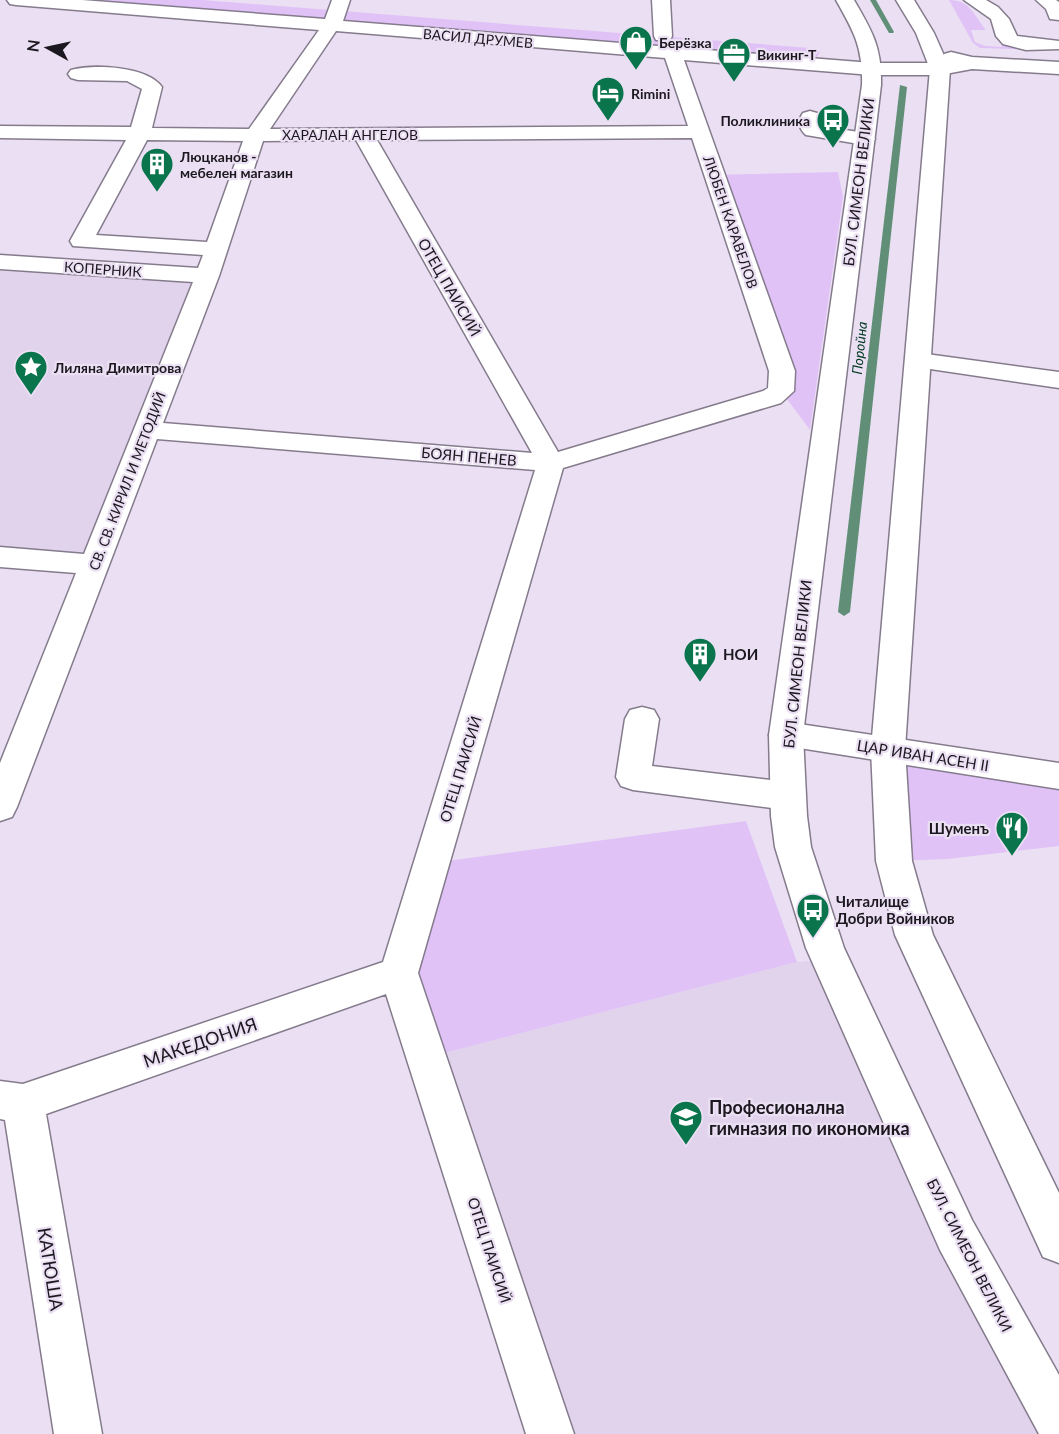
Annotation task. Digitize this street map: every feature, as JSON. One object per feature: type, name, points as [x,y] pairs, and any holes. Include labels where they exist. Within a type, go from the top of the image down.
[{"type":"street","name":"ВАСИЛ ДРУМЕВ","points":[[16,0],[337,12],[673,54],[871,60]]},
{"type":"street","name":"ВАСИЛ ДРУМЕВ","points":[[202,0],[663,36],[871,60]]},
{"type":"street","points":[[661,0],[663,36]]},
{"type":"street","name":"БУЛ. СИМЕОН ВЕЛИКИ","points":[[845,0],[864,33],[871,60],[865,139],[786,735],[788,796],[793,847],[825,948],[956,1235],[1059,1422]]},
{"type":"street","points":[[905,0],[937,61],[919,361],[888,749],[894,861],[914,935],[1059,1241]]},
{"type":"street","points":[[973,0],[992,10],[999,18],[1004,34],[1011,40],[1057,49]]},
{"type":"street","points":[[1045,0],[1054,7],[1056,15]]},
{"type":"street","name":"СВ. СВ. КИРИЛ И МЕТОДИЙ","points":[[0,807],[207,276],[255,135],[337,12]]},
{"type":"street","name":"ЛЮБЕН КАРАВЕЛОВ","points":[[673,54],[782,370],[781,391]]},
{"type":"street","points":[[871,60],[937,61],[1059,68]]},
{"type":"street","points":[[78,74],[130,75],[145,80],[152,87],[140,134],[81,241],[216,249]]},
{"type":"street","points":[[810,117],[810,128],[813,131],[865,139]]},
{"type":"street","name":"ХАРАЛАН АНГЕЛОВ","points":[[0,132],[363,135],[700,132]]},
{"type":"street","name":"ОТЕЦ ПАИСИЙ","points":[[363,135],[551,463],[399,973],[550,1434]]},
{"type":"street","name":"КОПЕРНИК","points":[[0,262],[207,276]]},
{"type":"street","points":[[919,361],[1059,380]]},
{"type":"street","name":"БОЯН ПЕНЕВ","points":[[147,430],[551,463],[772,397],[781,391]]},
{"type":"street","points":[[0,557],[95,565]]},
{"type":"street","points":[[642,718],[633,777],[788,796]]},
{"type":"street","name":"ЦАР ИВАН АСЕН II","points":[[786,735],[1059,776]]},
{"type":"street","name":"МАКЕДОНИЯ","points":[[12,1102],[399,973]]},
{"type":"street","name":"КАТЮША","points":[[12,1102],[78,1434]]},
{"type":"shaded area","points":[[16,0],[202,0],[810,48],[820,52],[812,65]]},
{"type":"shaded area","points":[[949,0],[967,6],[986,30],[971,30],[975,42],[985,46],[1002,47],[1001,41],[1009,46],[1039,50],[980,48],[973,43]]},
{"type":"shaded area","points":[[838,172],[843,197],[810,430],[781,391],[715,175]]},
{"type":"shaded area","points":[[0,262],[207,276],[95,565],[0,557]]},
{"type":"shaded area","points":[[888,749],[1059,776],[1059,846],[948,859],[894,861]]},
{"type":"shaded area","points":[[746,821],[797,962],[428,1057],[399,973],[432,863]]},
{"type":"shaded area","name":"Професионална гимназия по икономика","points":[[829,959],[1059,1434],[550,1434],[428,1057],[797,962]]},
{"type":"waterway","name":"Поройна","points":[[873,0],[891,32]]},
{"type":"waterway","name":"Поройна","points":[[844,612],[903,87]]},
{"type":"place","name":"Берёзка","points":[[636,71]]},
{"type":"place","name":"Викинг-Т","points":[[734,83]]},
{"type":"place","name":"Rimini","points":[[608,122]]},
{"type":"place","name":"Поликлиника","points":[[833,149]]},
{"type":"place","name":"Люцканов - мебелен магазин","points":[[157,193]]},
{"type":"place","name":"Лиляна Димитрова","points":[[31,396]]},
{"type":"place","name":"НОИ","points":[[700,683]]},
{"type":"place","name":"Шуменъ","points":[[1012,857]]},
{"type":"place","name":"Читалище Добри Войников","points":[[813,939]]},
{"type":"place","name":"Професионална гимназия по икономика","points":[[686,1146]]}]
